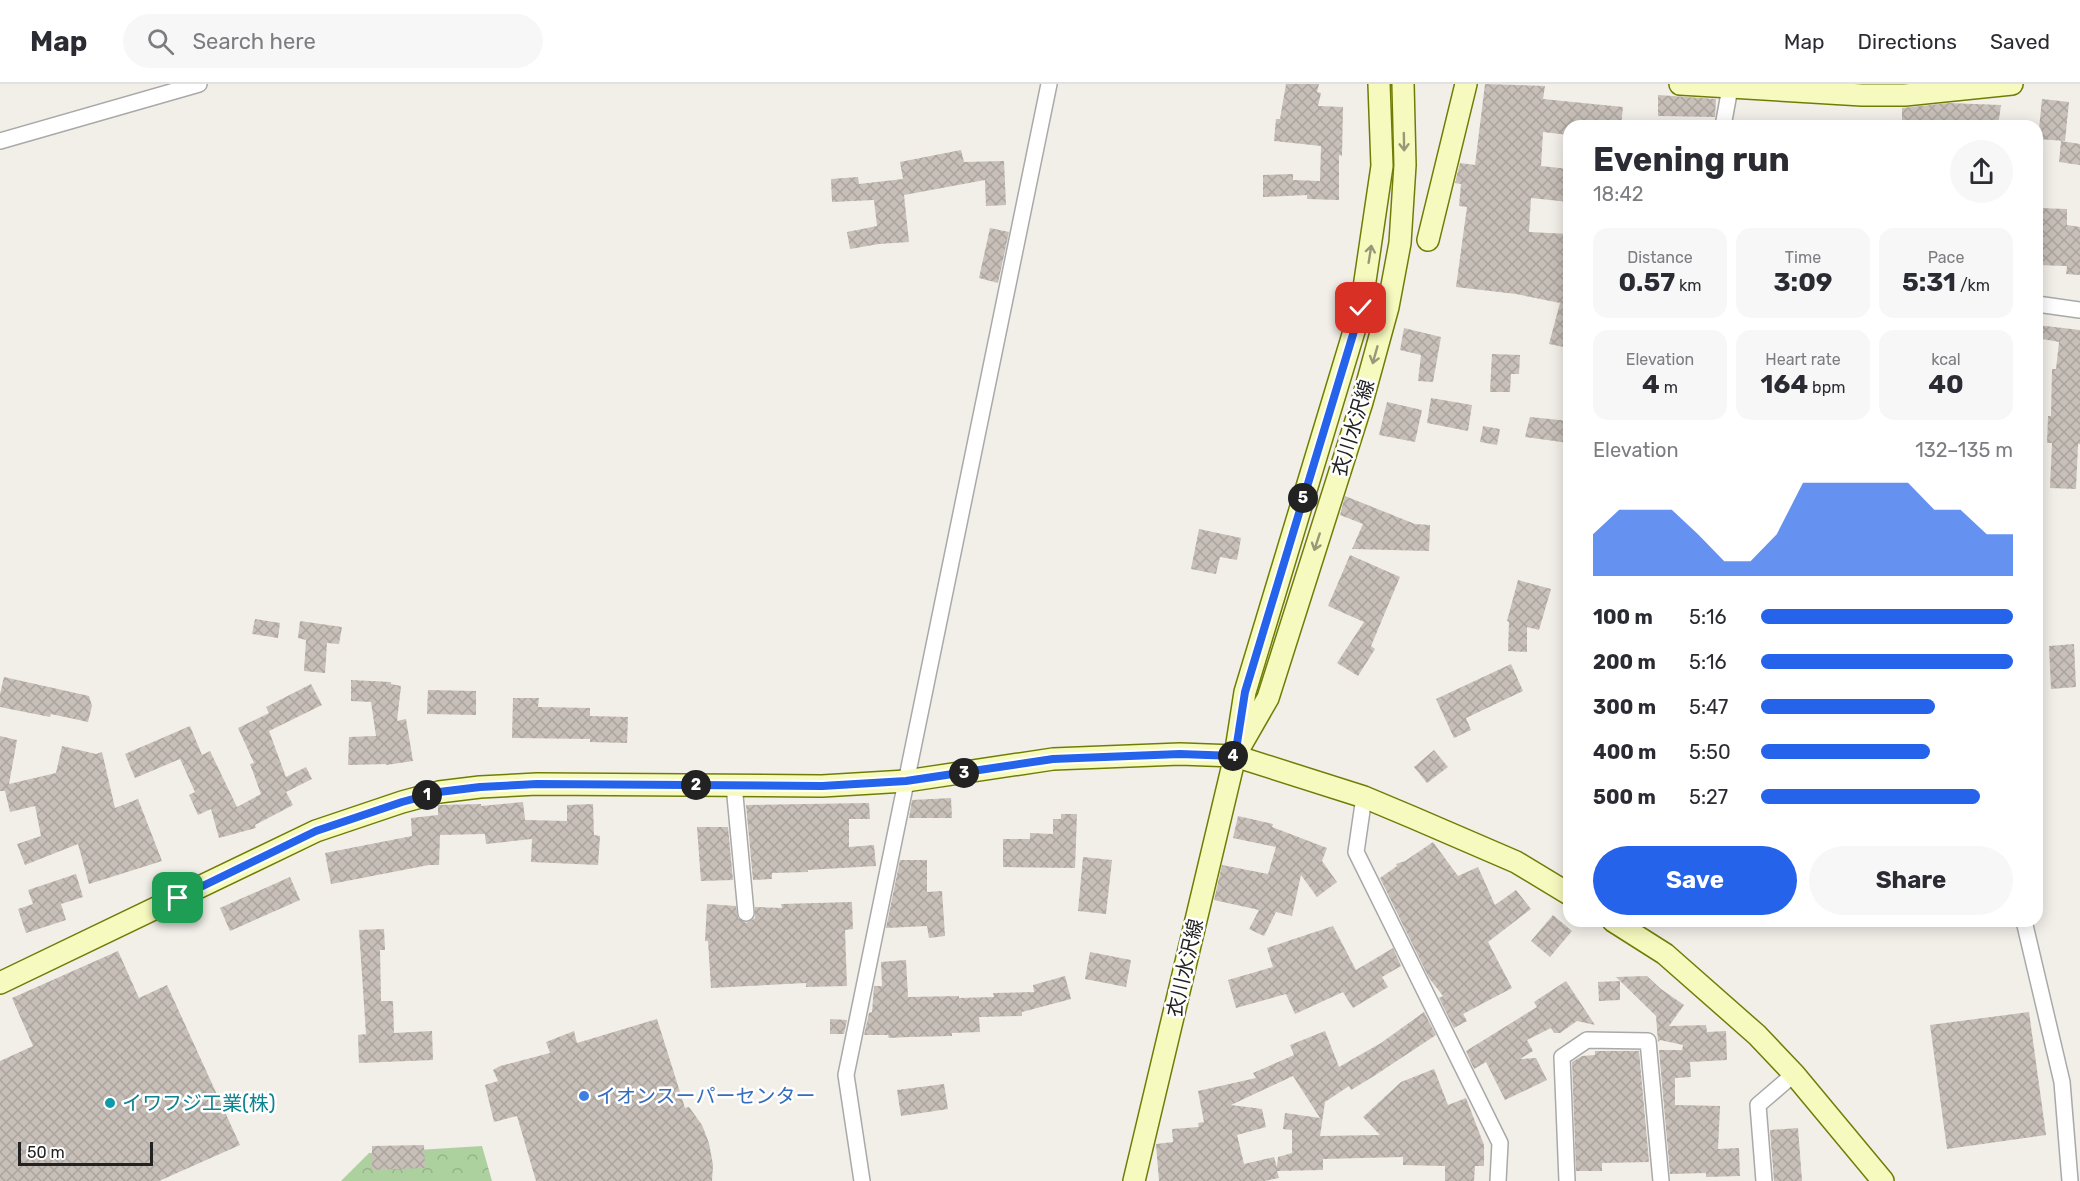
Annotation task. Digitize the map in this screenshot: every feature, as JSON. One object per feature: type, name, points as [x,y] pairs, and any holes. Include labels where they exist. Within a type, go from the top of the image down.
[{"type":"street","points":[[0,141],[199,84]]},
{"type":"street","points":[[862,1181],[846,1076],[1049,84]]},
{"type":"street","name":"衣川水沢線","points":[[1134,1181],[1235,756],[1245,692],[1361,308],[1382,166],[1379,84]]},
{"type":"street","name":"衣川水沢線","points":[[1235,756],[1268,698],[1362,402],[1388,307],[1400,243],[1405,165],[1403,84]]},
{"type":"street","points":[[1428,240],[1466,84]]},
{"type":"street","points":[[1680,84],[1862,95],[1905,95],[2012,84]]},
{"type":"street","points":[[1724,120],[1730,88]]},
{"type":"street","points":[[2043,305],[2080,310]]},
{"type":"street","points":[[0,983],[316,831],[439,792],[480,787],[537,784],[822,786],[906,781],[1053,759],[1180,754],[1235,756],[1364,797],[1516,862],[1563,890]]},
{"type":"street","points":[[734,785],[746,913]]},
{"type":"street","points":[[1364,797],[1356,852],[1500,1143],[1497,1181]]},
{"type":"street","points":[[1622,927],[1665,954],[1757,1035],[1794,1074],[1882,1181]]},
{"type":"street","points":[[2025,927],[2062,1082],[2070,1181]]},
{"type":"street","points":[[1567,1181],[1562,1058],[1587,1040],[1648,1041],[1661,1181]]},
{"type":"street","points":[[1764,1181],[1758,1105],[1794,1074]]},
{"type":"green space","points":[[482,1146],[492,1181],[341,1181],[369,1153]]},
{"type":"building","points":[[1286,84],[1319,84],[1317,92],[1321,93],[1318,106],[1343,107],[1342,156],[1339,155],[1339,200],[1307,199],[1307,195],[1263,197],[1263,175],[1293,174],[1293,180],[1320,181],[1321,146],[1274,141],[1276,119],[1280,119]]},
{"type":"building","points":[[1485,84],[1545,86],[1543,99],[1623,107],[1622,120],[1563,120],[1563,134],[1543,132],[1541,166],[1563,168],[1563,201],[1531,198],[1529,232],[1563,234],[1563,347],[1549,344],[1560,303],[1516,294],[1456,287],[1467,207],[1459,206],[1461,184],[1455,183],[1460,163],[1475,165]]},
{"type":"building","points":[[1658,95],[1716,99],[1715,117],[1658,116]]},
{"type":"building","points":[[2042,99],[2069,102],[2065,141],[2043,139],[2043,120],[2040,120]]},
{"type":"building","points":[[1949,103],[2001,105],[1999,120],[1902,120],[1902,108]]},
{"type":"building","points":[[2061,141],[2080,144],[2080,165],[2059,162]]},
{"type":"building","points":[[961,150],[964,162],[1004,161],[1006,205],[986,206],[985,180],[904,195],[909,242],[850,249],[847,232],[877,226],[874,200],[832,202],[831,179],[858,177],[859,184],[903,179],[900,162]]},
{"type":"building","points":[[2043,208],[2067,209],[2067,225],[2080,227],[2080,275],[2066,274],[2067,266],[2043,265]]},
{"type":"building","points":[[990,228],[1009,232],[998,283],[979,278]]},
{"type":"building","points":[[2043,326],[2080,330],[2080,444],[2078,444],[2076,489],[2050,488],[2052,443],[2047,443],[2048,416],[2051,416],[2052,369],[2056,369],[2059,342],[2043,339]]},
{"type":"building","points":[[1404,328],[1441,337],[1433,382],[1418,381],[1421,355],[1400,350]]},
{"type":"building","points":[[1492,354],[1520,355],[1519,374],[1511,374],[1510,392],[1490,392]]},
{"type":"building","points":[[1431,398],[1472,405],[1468,431],[1427,423]]},
{"type":"building","points":[[1387,402],[1422,410],[1415,442],[1379,435]]},
{"type":"building","points":[[1530,417],[1563,420],[1563,442],[1525,437]]},
{"type":"building","points":[[1483,426],[1500,429],[1497,445],[1480,442]]},
{"type":"building","points":[[1345,496],[1415,524],[1430,525],[1429,551],[1352,549],[1363,524],[1340,515]]},
{"type":"building","points":[[1199,529],[1241,538],[1237,560],[1220,557],[1216,574],[1191,569]]},
{"type":"building","points":[[1350,555],[1400,577],[1371,646],[1375,649],[1358,676],[1337,663],[1364,622],[1328,606]]},
{"type":"building","points":[[1518,580],[1551,589],[1539,630],[1527,627],[1527,652],[1508,651],[1509,622],[1507,621]]},
{"type":"building","points":[[255,619],[280,623],[278,638],[252,634]]},
{"type":"building","points":[[300,621],[342,627],[339,644],[327,643],[325,673],[304,671],[306,640],[298,638]]},
{"type":"building","points":[[2074,644],[2076,687],[2051,689],[2049,646]]},
{"type":"building","points":[[1511,664],[1523,691],[1466,718],[1471,730],[1454,738],[1436,699]]},
{"type":"building","points":[[4,677],[89,696],[92,706],[88,722],[0,707]]},
{"type":"building","points":[[351,680],[391,682],[391,684],[401,686],[397,721],[406,719],[413,761],[386,765],[348,765],[349,737],[376,736],[371,702],[351,701]]},
{"type":"building","points":[[311,684],[322,705],[269,731],[286,777],[306,767],[312,779],[286,792],[293,805],[255,825],[256,828],[219,838],[211,809],[198,815],[189,795],[195,792],[180,759],[135,778],[125,754],[190,726],[202,755],[210,751],[237,807],[261,794],[250,764],[254,763],[238,728],[269,713],[266,707]]},
{"type":"building","points":[[428,690],[476,691],[476,715],[427,714]]},
{"type":"building","points":[[513,698],[539,698],[538,707],[590,708],[590,716],[628,717],[627,743],[590,742],[590,739],[512,738]]},
{"type":"building","points":[[0,736],[17,740],[9,784],[56,773],[62,746],[96,754],[102,752],[115,808],[138,799],[162,861],[89,884],[78,844],[25,865],[17,844],[41,836],[35,806],[10,812],[5,791],[0,791]]},
{"type":"building","points":[[1434,750],[1448,767],[1427,783],[1414,767]]},
{"type":"building","points":[[951,798],[952,818],[909,818],[912,800]]},
{"type":"building","points":[[523,802],[525,820],[567,821],[567,805],[593,804],[594,835],[600,836],[598,865],[531,862],[532,839],[486,844],[485,834],[440,835],[439,865],[331,884],[325,853],[412,836],[411,818],[438,815],[438,805],[481,804],[481,806]]},
{"type":"building","points":[[869,803],[870,819],[849,819],[849,847],[874,845],[876,866],[772,873],[772,879],[753,880],[746,805]]},
{"type":"building","points":[[1061,814],[1077,814],[1075,868],[1003,867],[1003,839],[1030,839],[1030,833],[1053,834],[1053,819],[1061,819]]},
{"type":"building","points":[[1238,816],[1273,824],[1272,827],[1327,848],[1322,861],[1337,882],[1317,897],[1301,875],[1292,916],[1276,912],[1264,936],[1249,929],[1259,910],[1214,900],[1222,865],[1268,874],[1276,847],[1233,838]]},
{"type":"building","points":[[697,827],[728,827],[733,880],[701,881]]},
{"type":"building","points":[[1433,842],[1458,876],[1478,867],[1495,905],[1516,890],[1531,909],[1488,942],[1512,988],[1463,1014],[1467,1021],[1454,1028],[1439,998],[1443,996],[1429,978],[1380,878],[1397,866],[1396,864],[1405,861]]},
{"type":"building","points":[[1083,857],[1112,860],[1106,914],[1078,911]]},
{"type":"building","points":[[900,860],[927,860],[927,892],[942,891],[945,936],[929,938],[927,926],[886,928]]},
{"type":"building","points":[[76,874],[83,897],[61,904],[66,920],[26,933],[18,909],[33,904],[28,890]]},
{"type":"building","points":[[290,877],[300,900],[230,931],[220,908]]},
{"type":"building","points":[[852,902],[853,929],[845,930],[847,986],[806,987],[806,983],[711,988],[708,941],[705,941],[707,904],[736,906],[738,918],[746,923],[755,918],[755,907],[782,908],[781,904]]},
{"type":"building","points":[[1553,915],[1563,923],[1563,927],[1572,931],[1550,957],[1531,941]]},
{"type":"building","points":[[1333,926],[1356,970],[1393,948],[1401,966],[1382,977],[1388,987],[1353,1008],[1343,992],[1295,1014],[1286,994],[1236,1008],[1228,980],[1273,967],[1267,948]]},
{"type":"building","points":[[384,929],[385,950],[380,950],[381,1001],[393,1001],[394,1033],[432,1031],[433,1060],[359,1063],[358,1035],[366,1034],[359,930]]},
{"type":"building","name":"イワフジ工業(株)","points":[[118,951],[139,998],[167,985],[240,1145],[159,1181],[0,1181],[0,1061],[33,1046],[12,998]]},
{"type":"building","points":[[1090,952],[1131,960],[1126,987],[1085,979]]},
{"type":"building","points":[[906,960],[908,997],[994,997],[993,993],[1034,992],[1033,985],[1065,976],[1071,999],[1022,1012],[1022,1016],[979,1017],[980,1032],[952,1033],[952,1036],[889,1038],[888,1035],[864,1035],[869,1013],[872,1012],[874,986],[882,986],[881,962]]},
{"type":"building","points":[[1647,976],[1684,1005],[1669,1026],[1706,1025],[1707,1032],[1726,1031],[1727,1060],[1690,1062],[1691,1077],[1675,1078],[1675,1105],[1720,1106],[1718,1149],[1739,1148],[1740,1176],[1706,1177],[1706,1173],[1670,1174],[1659,1050],[1682,1050],[1683,1045],[1660,1040],[1658,1042],[1656,1016],[1616,977]]},
{"type":"building","points":[[1566,981],[1595,1025],[1577,1021],[1560,1033],[1554,1033],[1551,1028],[1527,1040],[1533,1051],[1520,1059],[1536,1058],[1547,1080],[1505,1100],[1486,1062],[1474,1069],[1466,1051],[1537,1007],[1534,1002]]},
{"type":"building","points":[[1620,981],[1620,1000],[1599,1001],[1598,982]]},
{"type":"building","points":[[1424,1012],[1436,1035],[1351,1090],[1349,1086],[1325,1102],[1320,1136],[1380,1135],[1363,1117],[1401,1082],[1434,1069],[1448,1105],[1466,1098],[1484,1145],[1484,1166],[1475,1166],[1474,1181],[1445,1181],[1445,1166],[1403,1165],[1403,1157],[1323,1159],[1323,1170],[1277,1171],[1279,1178],[1264,1181],[1159,1181],[1156,1144],[1173,1142],[1172,1129],[1199,1127],[1198,1123],[1204,1122],[1198,1091],[1256,1078],[1253,1073],[1294,1055],[1290,1045],[1325,1031],[1339,1067],[1381,1043]],"holes":[[[1293,1076],[1320,1118],[1285,1113],[1283,1129],[1292,1130],[1292,1153],[1278,1157],[1277,1167],[1274,1157],[1244,1164],[1237,1135],[1266,1127],[1262,1109],[1231,1105]]]},
{"type":"building","points":[[2029,1012],[2046,1135],[1947,1149],[1930,1025]]},
{"type":"building","name":"イオンスーパーセンター","points":[[657,1019],[685,1108],[689,1107],[702,1125],[709,1143],[713,1165],[712,1181],[536,1181],[517,1116],[494,1122],[485,1085],[498,1081],[493,1070],[500,1066],[550,1053],[546,1042],[574,1031],[577,1043]]},
{"type":"building","points":[[830,1019],[847,1020],[844,1034],[830,1034]]},
{"type":"building","points":[[1595,1051],[1639,1051],[1649,1162],[1602,1163],[1602,1171],[1576,1171],[1572,1062],[1582,1056],[1595,1055]]},
{"type":"building","points":[[944,1084],[948,1109],[901,1116],[897,1090]]},
{"type":"building","points":[[1798,1128],[1802,1181],[1774,1181],[1770,1130]]},
{"type":"building","points":[[424,1145],[425,1168],[372,1170],[372,1146]]},
{"type":"place","name":"イオンスーパーセンター","points":[[584,1096]]},
{"type":"place","name":"イワフジ工業(株)","points":[[110,1103]]},
{"type":"route","points":[[178,898],[316,831],[439,792],[537,784],[822,786],[906,781],[1053,759],[1180,754],[1235,756],[1245,692],[1361,308]]}]
